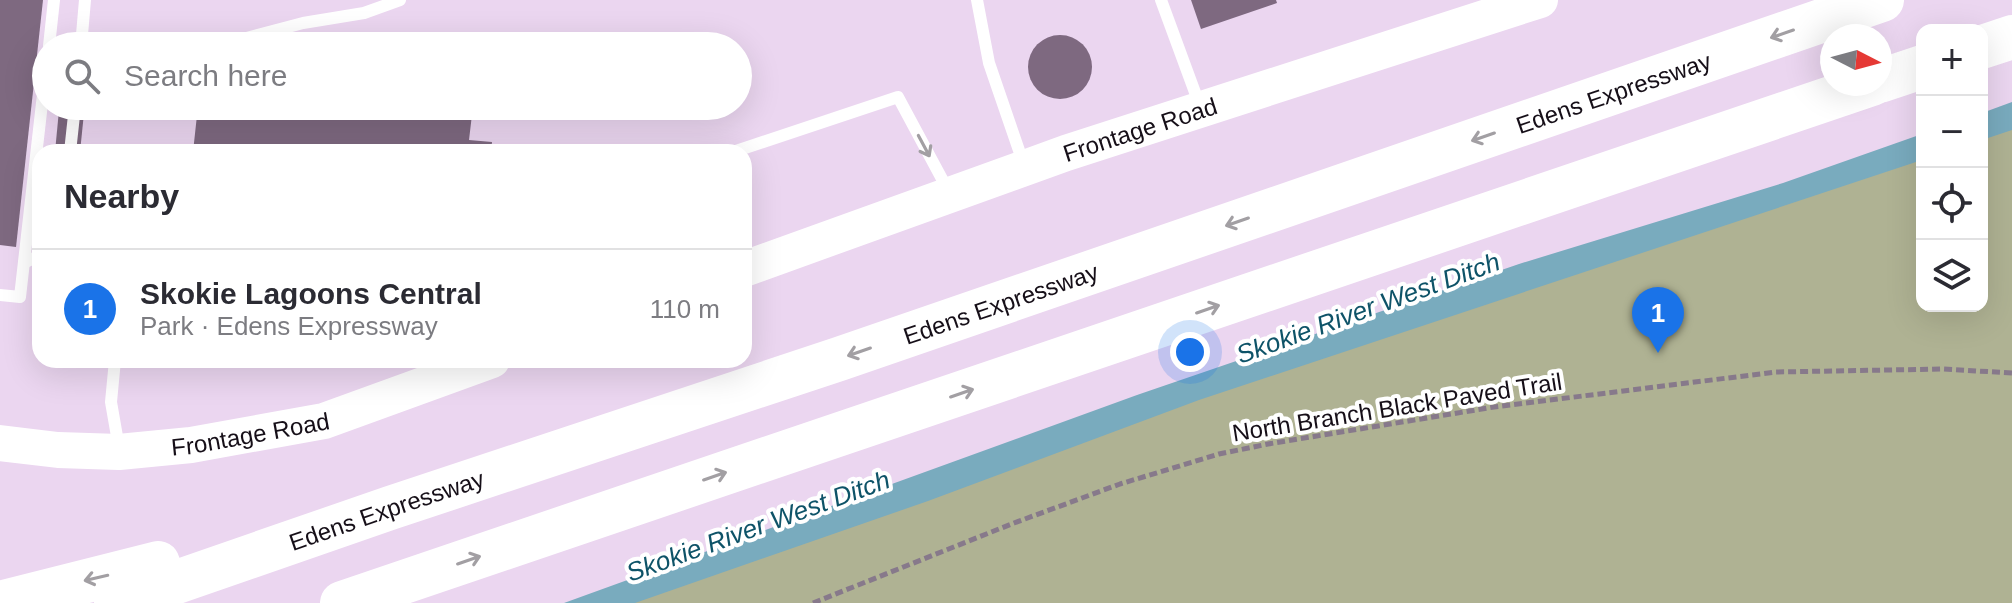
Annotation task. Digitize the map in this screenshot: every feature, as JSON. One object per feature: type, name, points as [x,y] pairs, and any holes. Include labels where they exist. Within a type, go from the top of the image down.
[{"type":"highway","name":"Edens Expressway","points":[[116,603],[839,359],[1882,0]]},
{"type":"highway","points":[[1988,45],[2012,37]]},
{"type":"highway","points":[[1892,77],[1916,69]]},
{"type":"highway","points":[[342,603],[1837,96]]},
{"type":"highway","points":[[0,603],[390,508]]},
{"type":"highway","points":[[360,603],[410,580]]},
{"type":"main road","name":"Frontage Road","points":[[752,266],[1025,168],[1540,0]]},
{"type":"main road","name":"Frontage Road","points":[[0,443],[58,450],[119,452],[191,445],[324,421],[470,368]]},
{"type":"lane","points":[[51,32],[54,0]]},
{"type":"lane","points":[[82,32],[85,0]]},
{"type":"lane","points":[[269,32],[364,13],[400,0]]},
{"type":"lane","points":[[977,0],[989,63],[1025,168]]},
{"type":"lane","points":[[1161,0],[1201,109]]},
{"type":"lane","points":[[752,146],[898,97],[950,195]]},
{"type":"lane","points":[[37,144],[40,120]]},
{"type":"lane","points":[[71,144],[73,120]]},
{"type":"lane","points":[[0,295],[20,297],[32,192]]},
{"type":"lane","points":[[24,263],[32,259]]},
{"type":"lane","points":[[114,368],[111,402],[119,452]]},
{"type":"path","name":"North Branch Black Paved Trail","points":[[813,603],[1120,484],[1219,454],[1268,444],[1494,407],[1776,372],[1943,369],[2012,373]]},
{"type":"green space","points":[[2012,117],[2012,603],[607,603],[1916,151],[1916,312],[1988,312],[1988,126]]},
{"type":"water","points":[[2012,102],[2012,130],[1988,138],[1988,111]]},
{"type":"water","points":[[1916,136],[1916,162],[1199,400],[928,501],[635,603],[564,603],[1137,395],[1519,264],[1783,183]]},
{"type":"building","points":[[0,0],[43,0],[40,32],[32,32],[32,101],[16,247],[0,245]]},
{"type":"building","points":[[1191,0],[1276,0],[1277,3],[1201,29]]},
{"type":"building","points":[[1060,35],[1078,41],[1086,49],[1092,67],[1086,85],[1078,93],[1060,99],[1042,93],[1034,85],[1028,67],[1034,49],[1042,41]]},
{"type":"building","points":[[58,120],[83,120],[81,144],[56,144]]},
{"type":"building","points":[[196,120],[471,120],[469,140],[492,142],[492,144],[194,144]]},
{"type":"place","name":"Skokie Lagoons Central","points":[[1658,353]]},
{"type":"water label","name":"Skokie River West Ditch","points":[[1368,308]]},
{"type":"water label","name":"Skokie River West Ditch","points":[[758,526]]}]
